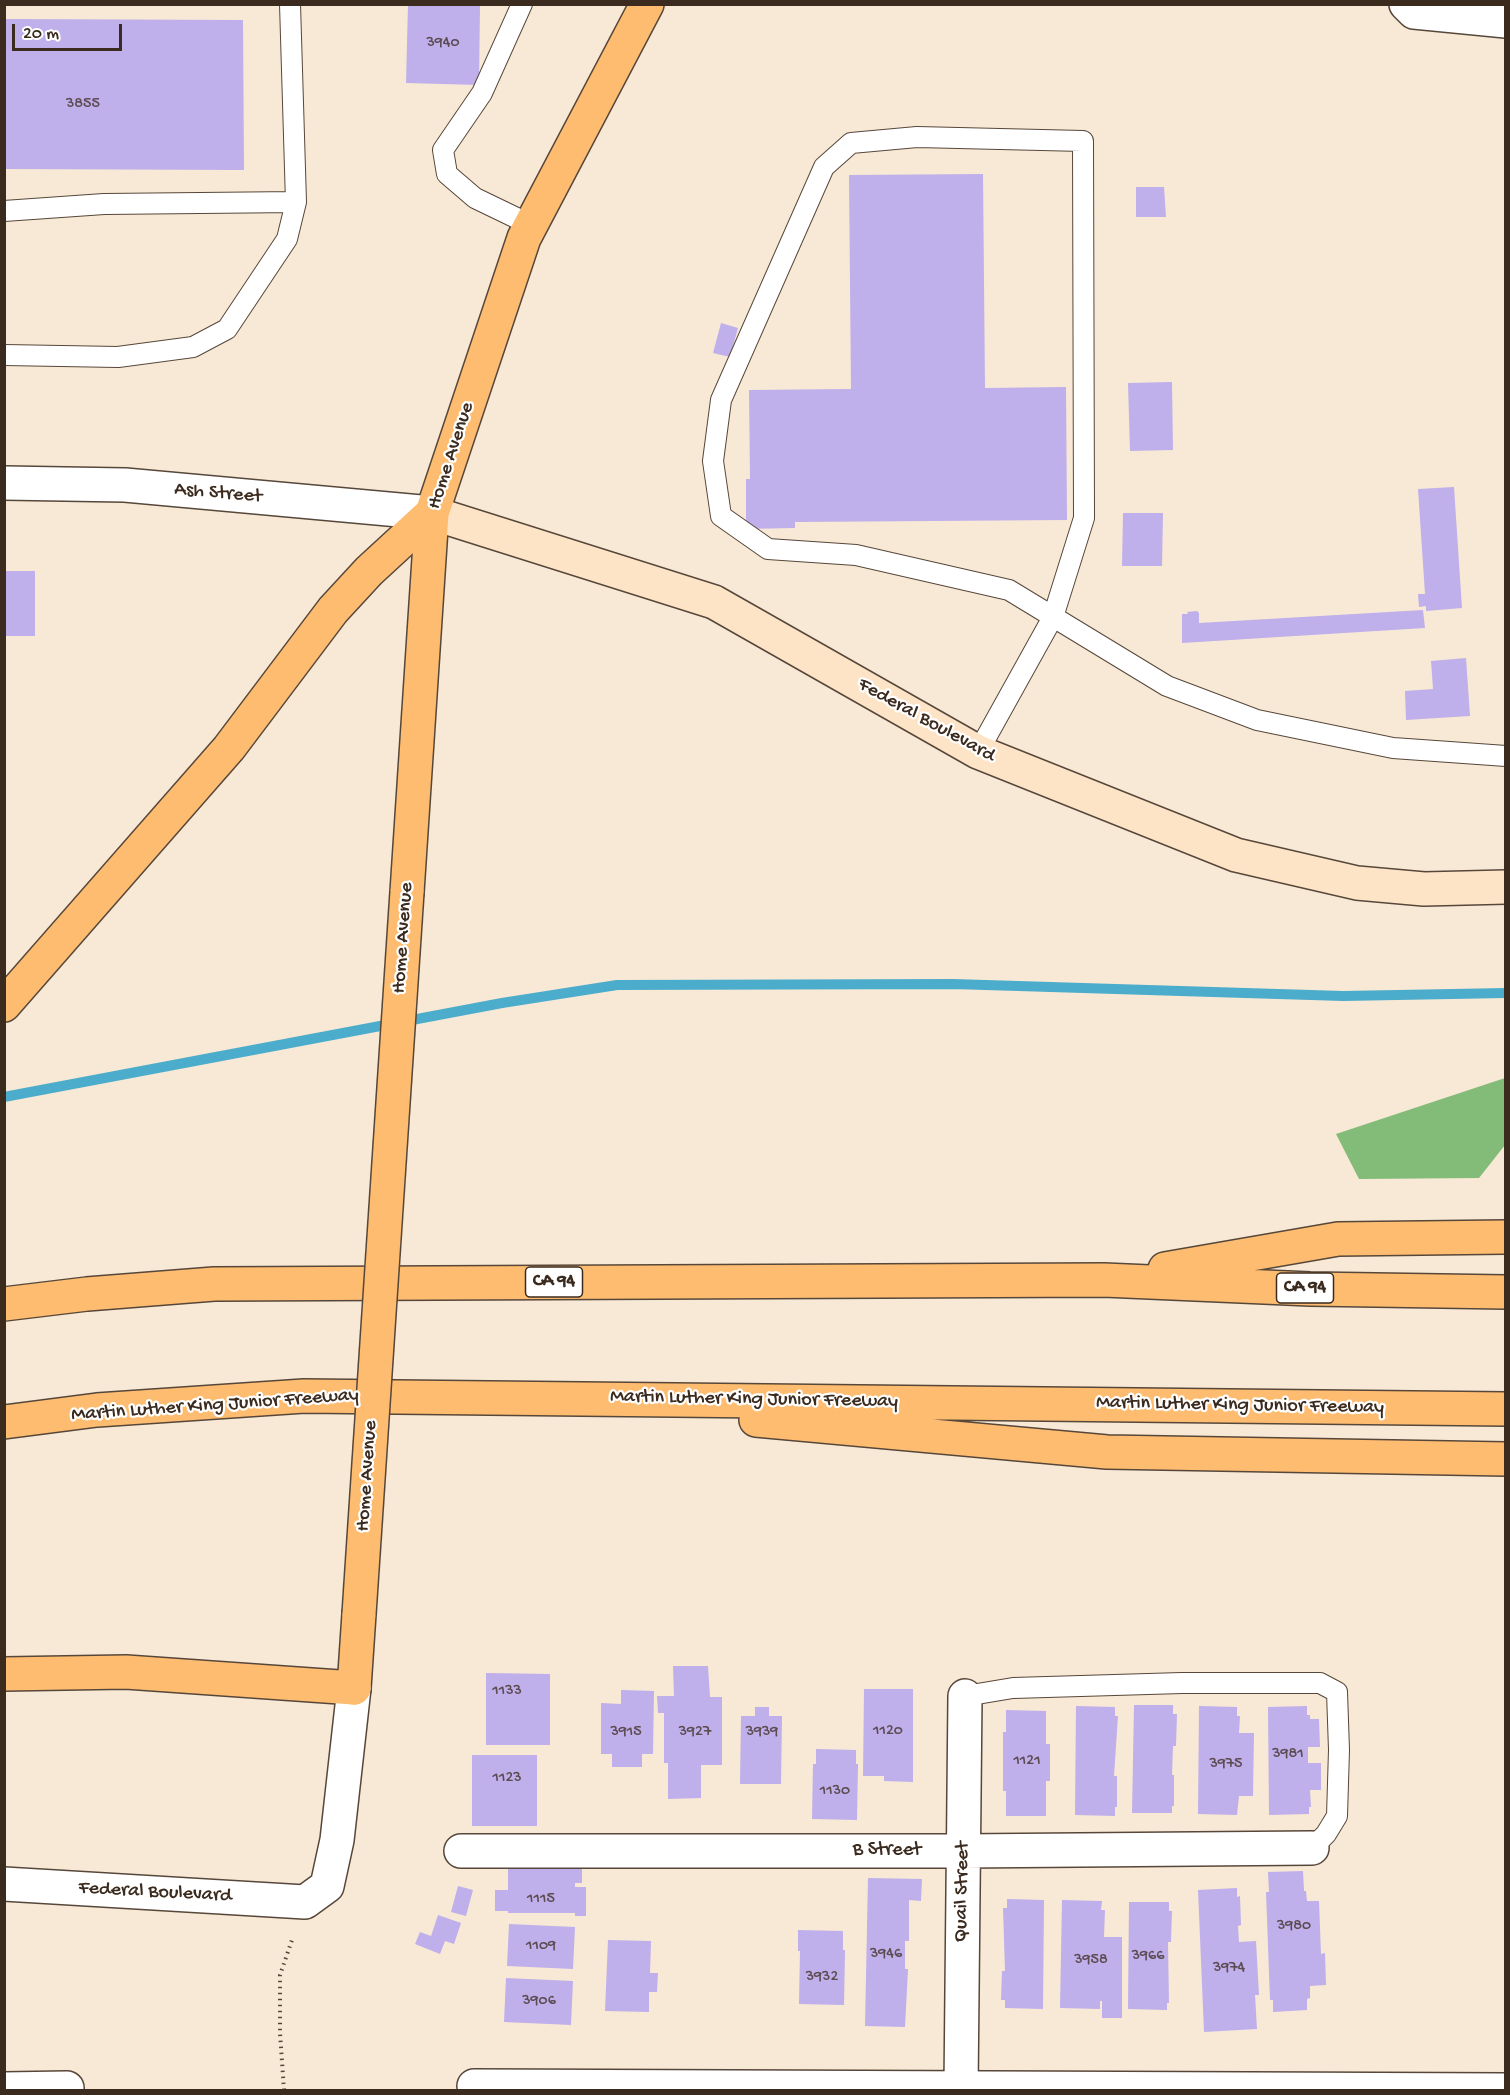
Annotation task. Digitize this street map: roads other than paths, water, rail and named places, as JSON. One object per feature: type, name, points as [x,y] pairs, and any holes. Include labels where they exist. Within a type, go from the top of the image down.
[{"type":"main road","name":"Home Avenue","points":[[354,1688],[432,513],[524,238],[647,4]]},
{"type":"main road","name":"Federal Boulevard","points":[[432,513],[714,602],[978,752],[1236,855],[1357,883],[1424,889],[1506,887]]},
{"type":"main road","points":[[4,1005],[229,748],[333,610],[369,571],[432,513]]},
{"type":"main road","points":[[1104,1280],[1338,1239],[1506,1237]]},
{"type":"main road","name":"CA 94","points":[[4,1304],[87,1294],[214,1284],[1104,1280],[1310,1289],[1506,1292]]},
{"type":"main road","name":"Martin Luther King Junior Freeway","points":[[4,1422],[97,1410],[304,1396],[1506,1409]]},
{"type":"main road","points":[[509,1397],[1107,1452],[1506,1459]]},
{"type":"main road","points":[[4,1674],[126,1672],[354,1688]]},
{"type":"street","points":[[1406,4],[1413,12],[1506,21]]},
{"type":"street","name":"Ash Street","points":[[4,483],[125,486],[432,513]]},
{"type":"street","name":"Home Avenue","points":[[305,1902],[327,1886],[337,1840],[354,1688]]},
{"type":"street","name":"Quail Street","points":[[961,2088],[965,1696]]},
{"type":"street","name":"B Street","points":[[461,1851],[1312,1848]]},
{"type":"street","name":"Federal Boulevard","points":[[4,1884],[305,1902]]},
{"type":"street","points":[[474,2086],[1506,2090]]},
{"type":"street","points":[[4,2090],[67,2088]]},
{"type":"lane","points":[[4,356],[118,357],[193,347],[227,329],[287,239],[296,202],[290,4]]},
{"type":"lane","points":[[522,4],[482,93],[442,150],[447,174],[475,198],[531,225]]},
{"type":"lane","points":[[978,752],[1053,617],[1084,518],[1083,141],[917,137],[851,142],[824,168],[721,400],[713,461],[721,516],[768,549],[856,555],[1010,590],[1053,617],[1167,686],[1257,720],[1394,748],[1506,756]]},
{"type":"lane","points":[[4,211],[104,204],[296,202]]},
{"type":"lane","points":[[965,1696],[1012,1688],[1182,1683],[1320,1683],[1337,1692],[1337,1816],[1326,1834],[1312,1848]]},
{"type":"waterway","points":[[4,1097],[502,1003],[617,985],[953,984],[1343,996],[1506,993]]}]
